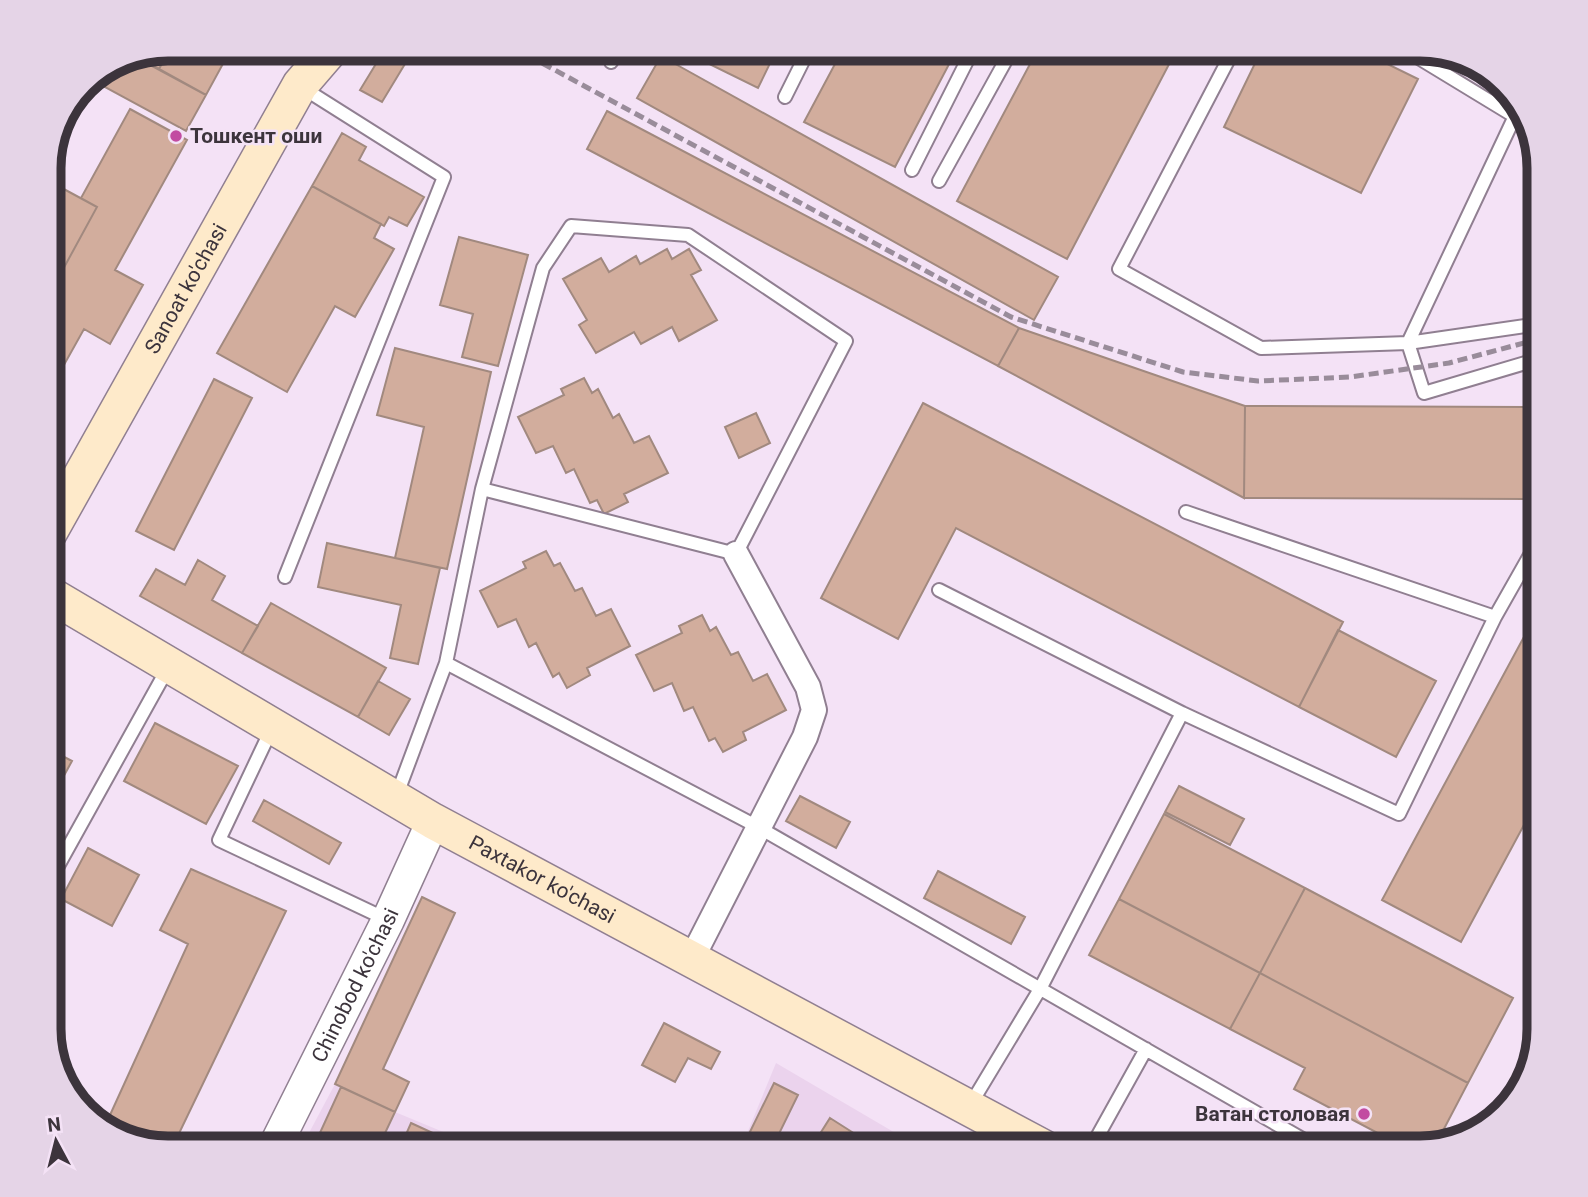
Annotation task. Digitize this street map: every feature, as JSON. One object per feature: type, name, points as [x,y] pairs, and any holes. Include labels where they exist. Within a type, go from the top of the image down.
[{"type":"main road","name":"Sanoat ko'chasi","points":[[61,512],[300,85],[321,61]]},
{"type":"main road","name":"Paxtakor ko'chasi","points":[[61,601],[433,821],[1022,1136]]},
{"type":"street","points":[[691,960],[805,737],[814,710],[808,687],[736,554]]},
{"type":"street","name":"Chinobod ko'chasi","points":[[280,1136],[388,920],[433,821]]},
{"type":"lane","points":[[785,97],[803,61]]},
{"type":"lane","points":[[912,170],[967,61]]},
{"type":"lane","points":[[939,181],[1005,61]]},
{"type":"lane","points":[[1228,61],[1119,268],[1261,348],[1408,343],[1527,326]]},
{"type":"lane","points":[[1425,62],[1513,115]]},
{"type":"lane","points":[[285,577],[444,177],[300,85]]},
{"type":"lane","points":[[1514,117],[1408,343],[1424,393],[1527,363]]},
{"type":"lane","points":[[395,799],[446,663],[482,489],[543,268],[571,226],[688,235],[846,341],[736,554],[482,489]]},
{"type":"lane","points":[[1186,512],[1495,617]]},
{"type":"lane","points":[[939,590],[1182,713],[1399,814],[1495,617],[1527,560]]},
{"type":"lane","points":[[446,663],[758,827],[1297,1136]]},
{"type":"lane","points":[[61,860],[169,665]]},
{"type":"lane","points":[[969,1107],[1040,989],[1182,713]]},
{"type":"lane","points":[[273,726],[219,840],[388,920]]},
{"type":"lane","points":[[1098,1136],[1146,1049]]},
{"type":"shaded area","points":[[776,1063],[901,1136],[746,1136]]},
{"type":"shaded area","points":[[335,1084],[453,1136],[307,1136]]},
{"type":"building","points":[[224,61],[206,95],[159,69],[163,62]]},
{"type":"building","points":[[378,61],[407,61],[382,102],[360,90]]},
{"type":"building","points":[[658,61],[670,61],[1058,277],[1034,320],[637,98]]},
{"type":"building","points":[[703,61],[771,61],[758,88]]},
{"type":"building","points":[[837,61],[951,61],[895,167],[804,122]]},
{"type":"building","points":[[1032,61],[1171,61],[1067,259],[957,201]]},
{"type":"building","points":[[1256,61],[1381,61],[1418,79],[1361,193],[1224,127]]},
{"type":"building","points":[[163,62],[159,69],[147,63]]},
{"type":"building","points":[[147,63],[206,95],[186,131],[102,85],[128,69]]},
{"type":"building","points":[[130,109],[187,140],[115,270],[143,285],[110,344],[84,329],[61,370],[61,273],[97,207],[81,198]]},
{"type":"building","points":[[607,111],[1019,328],[998,366],[587,149]]},
{"type":"building","points":[[342,133],[366,147],[359,160],[424,197],[407,226],[389,217],[384,226],[312,186]]},
{"type":"building","points":[[312,186],[381,224],[374,238],[394,249],[355,317],[335,306],[287,392],[217,353]]},
{"type":"building","points":[[61,188],[97,207],[61,273]]},
{"type":"building","points":[[459,237],[528,255],[498,366],[462,357],[473,314],[440,305]]},
{"type":"building","points":[[667,249],[672,259],[689,249],[701,270],[691,275],[717,320],[679,341],[672,327],[641,344],[634,332],[596,353],[579,325],[587,320],[563,279],[601,258],[609,272],[636,256],[640,264]]},
{"type":"building","points":[[1019,328],[1245,406],[1244,498],[998,366]]},
{"type":"building","points":[[395,348],[491,372],[447,569],[395,558],[424,427],[377,415]]},
{"type":"building","points":[[584,378],[592,393],[598,389],[613,418],[619,414],[634,443],[649,436],[668,473],[624,494],[628,502],[604,514],[597,500],[590,503],[574,469],[566,473],[553,446],[536,453],[518,417],[564,395],[561,389]]},
{"type":"building","points":[[214,379],[252,398],[174,550],[136,531]]},
{"type":"building","points":[[923,403],[1343,622],[1299,707],[956,528],[898,639],[821,598]]},
{"type":"building","points":[[1245,406],[1527,407],[1527,499],[1244,498]]},
{"type":"building","points":[[756,413],[770,443],[739,458],[725,427]]},
{"type":"building","points":[[327,543],[440,568],[418,664],[390,658],[401,605],[318,587]]},
{"type":"building","points":[[546,551],[554,566],[560,563],[575,591],[582,588],[596,616],[611,609],[630,646],[587,668],[590,675],[567,688],[559,673],[553,677],[536,643],[529,647],[516,619],[498,627],[480,591],[526,568],[523,562]]},
{"type":"building","points":[[198,560],[225,576],[212,600],[258,626],[242,653],[140,596],[156,569],[185,585]]},
{"type":"building","points":[[271,603],[386,668],[358,717],[242,653]]},
{"type":"building","points":[[702,615],[710,631],[716,627],[731,655],[738,652],[753,681],[767,674],[786,710],[743,732],[746,740],[723,752],[715,738],[709,741],[693,707],[684,711],[672,683],[654,691],[636,655],[682,633],[679,626]]},
{"type":"building","points":[[1338,630],[1436,681],[1396,757],[1299,707]]},
{"type":"building","points":[[1527,631],[1527,819],[1461,942],[1382,900]]},
{"type":"building","points":[[378,681],[410,699],[389,735],[358,717]]},
{"type":"building","points":[[155,723],[238,766],[206,824],[124,781]]},
{"type":"building","points":[[61,755],[72,761],[61,781]]},
{"type":"building","points":[[1179,786],[1244,819],[1230,845],[1165,812]]},
{"type":"building","points":[[800,796],[850,822],[836,848],[786,821]]},
{"type":"building","points":[[264,800],[341,843],[329,864],[253,821]]},
{"type":"building","points":[[1164,814],[1305,888],[1260,973],[1119,899]]},
{"type":"building","points":[[88,848],[139,875],[112,926],[61,899]]},
{"type":"building","points":[[191,869],[286,911],[178,1136],[155,1135],[134,1130],[109,1117],[188,944],[160,930]]},
{"type":"building","points":[[938,871],[1025,917],[1011,944],[924,898]]},
{"type":"building","points":[[1305,888],[1513,998],[1468,1083],[1260,973]]},
{"type":"building","points":[[422,897],[455,913],[383,1069],[409,1082],[395,1112],[335,1084]]},
{"type":"building","points":[[1119,899],[1260,973],[1230,1029],[1089,955]]},
{"type":"building","points":[[1260,973],[1468,1083],[1442,1133],[1383,1136],[1294,1089],[1305,1068],[1230,1029]]},
{"type":"building","points":[[664,1023],[720,1052],[711,1069],[688,1058],[675,1082],[642,1065]]},
{"type":"building","points":[[774,1083],[798,1095],[778,1136],[748,1136]]},
{"type":"building","points":[[341,1087],[395,1112],[384,1136],[319,1136]]},
{"type":"building","points":[[830,1118],[858,1136],[819,1136]]},
{"type":"building","points":[[411,1123],[439,1136],[405,1136]]},
{"type":"railway","points":[[538,61],[1011,317],[1183,372],[1258,381],[1350,377],[1449,363],[1527,342]]},
{"type":"place","name":"Тошкент оши","points":[[176,136]]},
{"type":"place","name":"Ватан столовая","points":[[1364,1114]]}]
